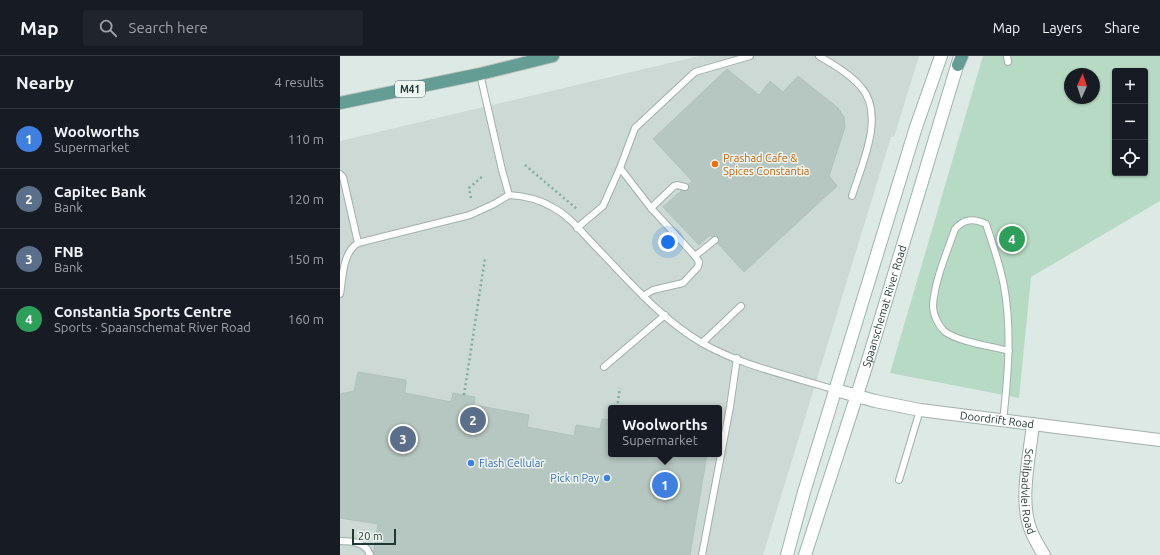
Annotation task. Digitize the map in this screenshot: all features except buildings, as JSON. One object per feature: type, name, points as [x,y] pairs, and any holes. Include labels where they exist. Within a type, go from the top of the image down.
[{"type":"main road","name":"M41","points":[[340,103],[480,74],[552,56]]},
{"type":"main road","name":"Spaanschemat River Road","points":[[787,555],[804,492],[916,128],[941,56]]},
{"type":"main road","name":"Spaanschemat River Road","points":[[805,555],[856,396],[960,59]]},
{"type":"main road","name":"Doordrift Road","points":[[836,390],[856,396],[920,410],[1160,440]]},
{"type":"main road","name":"Schilpadvlei Road","points":[[1033,424],[1026,494],[1026,511],[1028,524],[1044,555]]},
{"type":"lane","points":[[577,228],[602,206],[620,168],[635,128],[687,77],[702,69],[750,56]]},
{"type":"lane","points":[[819,56],[850,76],[862,88],[869,103],[872,118],[871,135],[852,196]]},
{"type":"lane","points":[[480,74],[509,195]]},
{"type":"lane","points":[[620,168],[651,208],[695,256],[698,262],[698,267],[683,283],[653,290],[643,296]]},
{"type":"lane","points":[[340,174],[343,177],[358,243]]},
{"type":"lane","points":[[651,208],[674,186],[685,187]]},
{"type":"lane","points":[[340,294],[348,253],[352,246],[358,243],[470,215],[489,207],[509,195],[524,196],[554,207],[569,218],[643,296],[702,343],[737,358],[836,390]]},
{"type":"lane","points":[[1003,421],[1009,351],[1004,288],[997,256],[986,224],[978,220],[970,219],[961,223],[955,229],[936,291],[933,307],[936,319],[944,331],[958,338],[1009,351]]},
{"type":"lane","points":[[695,256],[715,240]]},
{"type":"lane","points":[[702,343],[741,306]]},
{"type":"lane","points":[[604,366],[665,315]]},
{"type":"lane","points":[[722,449],[737,358]]},
{"type":"lane","points":[[899,480],[920,410]]},
{"type":"lane","points":[[702,555],[721,457]]},
{"type":"lane","points":[[340,541],[359,543],[365,547],[370,555]]},
{"type":"path","points":[[525,165],[578,210]]},
{"type":"path","points":[[471,198],[469,188],[484,175]]},
{"type":"path","points":[[464,395],[485,258]]},
{"type":"path","points":[[617,405],[620,388]]},
{"type":"shaded area","points":[[699,56],[919,56],[894,137],[891,137],[763,555],[340,555],[340,141]]},
{"type":"green space","points":[[983,56],[1160,56],[1160,201],[1031,277],[1019,398],[890,373]]},
{"type":"place","name":"Prashad Cafe & Spices Constantia","points":[[715,164]]},
{"type":"place","name":"Constantia Sports Centre","points":[[1012,239]]},
{"type":"place","name":"Capitec Bank","points":[[473,420]]},
{"type":"place","name":"FNB","points":[[403,439]]},
{"type":"place","name":"Flash Cellular","points":[[471,463]]},
{"type":"place","name":"Pick n Pay","points":[[607,478]]},
{"type":"place","name":"Woolworths","points":[[665,485]]}]
